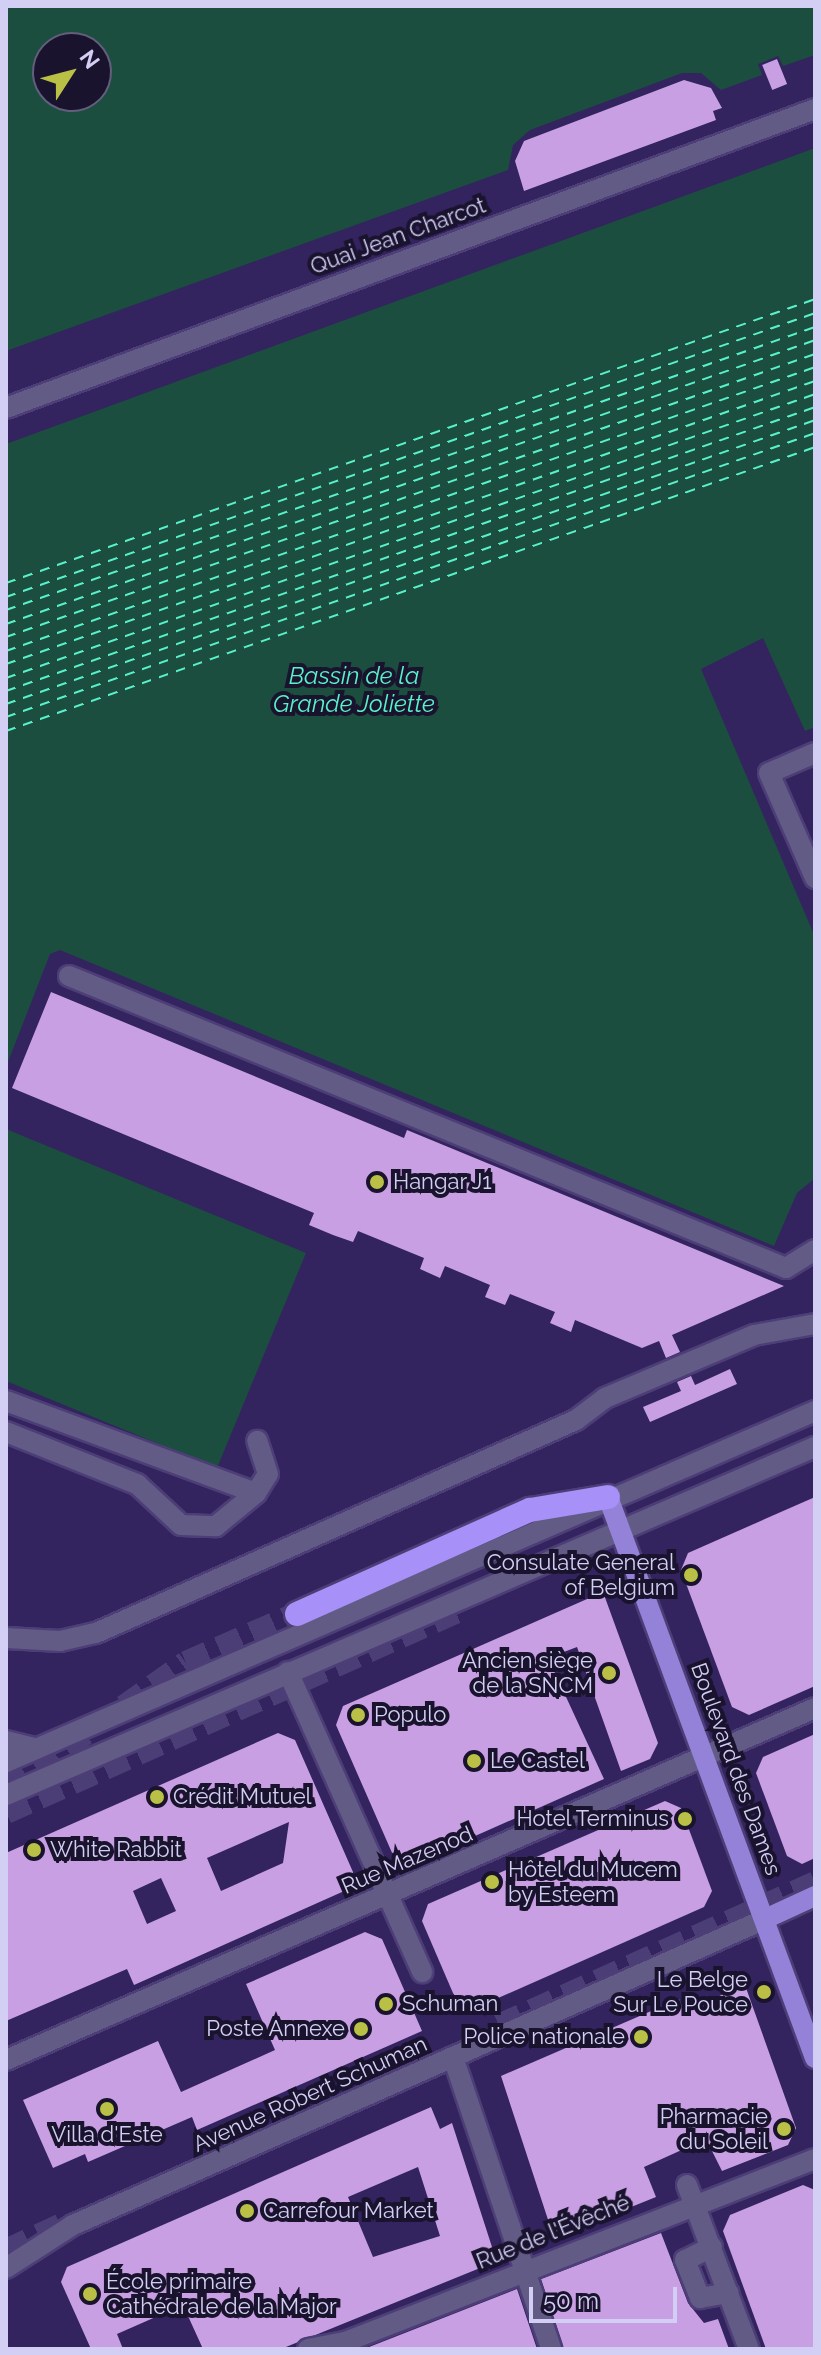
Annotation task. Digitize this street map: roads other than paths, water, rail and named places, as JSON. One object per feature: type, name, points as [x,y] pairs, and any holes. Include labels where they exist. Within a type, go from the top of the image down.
[{"type":"highway","points":[[297,1614],[530,1510],[608,1497]]},
{"type":"main road","name":"Boulevard des Dames","points":[[608,1497],[623,1530],[815,2058]]},
{"type":"main road","name":"Avenue Robert Schuman","points":[[765,1919],[815,1896]]},
{"type":"street","name":"Quai Jean Charcot","points":[[6,408],[811,111]]},
{"type":"street","points":[[815,753],[769,773],[815,878]]},
{"type":"street","points":[[69,976],[786,1268],[815,1250]]},
{"type":"street","points":[[6,1638],[60,1641],[96,1633],[576,1420],[632,1387],[754,1335],[815,1324]]},
{"type":"street","points":[[6,1401],[256,1493]]},
{"type":"street","points":[[6,1762],[608,1497],[815,1411]]},
{"type":"street","points":[[6,1432],[137,1484],[181,1525],[216,1526],[256,1493],[268,1474],[257,1441]]},
{"type":"street","points":[[6,1795],[815,1447]]},
{"type":"street","points":[[288,1672],[422,1972]]},
{"type":"street","name":"Rue Mazenod","points":[[13,2060],[815,1708]]},
{"type":"street","points":[[6,1741],[37,1749]]},
{"type":"street","name":"Avenue Robert Schuman","points":[[6,2268],[73,2225],[765,1919]]},
{"type":"street","points":[[453,2057],[526,2266],[551,2349]]},
{"type":"street","name":"Rue de l'Évêché","points":[[308,2349],[330,2347],[692,2195],[815,2159]]},
{"type":"street","points":[[692,2195],[749,2349]]},
{"type":"street","points":[[712,2247],[685,2260],[700,2298],[729,2293]]},
{"type":"water","points":[[6,6],[815,6],[815,55],[783,66],[778,56],[758,64],[762,75],[721,90],[701,73],[682,73],[530,130],[513,145],[508,170],[6,351]]},
{"type":"water","name":"Bassin de la Grande Joliette","points":[[815,148],[815,727],[805,731],[763,638],[701,669],[815,937],[815,1178],[797,1193],[774,1246],[60,950],[50,954],[6,1067],[6,444]]},
{"type":"water","points":[[6,1129],[306,1253],[217,1468],[6,1381]]},
{"type":"tunnel","points":[[6,1812],[462,1609]]},
{"type":"tunnel","points":[[124,1707],[186,1663],[297,1614]]},
{"type":"tunnel","points":[[6,1788],[90,1730]]},
{"type":"tunnel","points":[[499,2026],[815,1883]]},
{"type":"tunnel","points":[[6,2251],[62,2225]]},
{"type":"place","name":"Hangar J1","points":[[377,1182]]},
{"type":"place","name":"Consulate General of Belgium","points":[[691,1575]]},
{"type":"place","name":"Ancien siège de la SNCM","points":[[609,1673]]},
{"type":"place","name":"Populo","points":[[358,1715]]},
{"type":"place","name":"Le Castel","points":[[474,1761]]},
{"type":"place","name":"Crédit Mutuel","points":[[157,1797]]},
{"type":"place","name":"Hotel Terminus","points":[[685,1819]]},
{"type":"place","name":"White Rabbit","points":[[34,1850]]},
{"type":"place","name":"Hôtel du Mucem by Esteem","points":[[492,1882]]},
{"type":"place","name":"Le Belge Sur Le Pouce","points":[[764,1992]]},
{"type":"place","name":"Schuman","points":[[386,2004]]},
{"type":"place","name":"Poste Annexe","points":[[361,2029]]},
{"type":"place","name":"Police nationale","points":[[641,2037]]},
{"type":"place","name":"Villa d'Este","points":[[107,2109]]},
{"type":"place","name":"Pharmacie du Soleil","points":[[784,2129]]},
{"type":"place","name":"Carrefour Market","points":[[247,2211]]},
{"type":"place","name":"École primaire Cathédrale de la Major","points":[[90,2294]]}]
